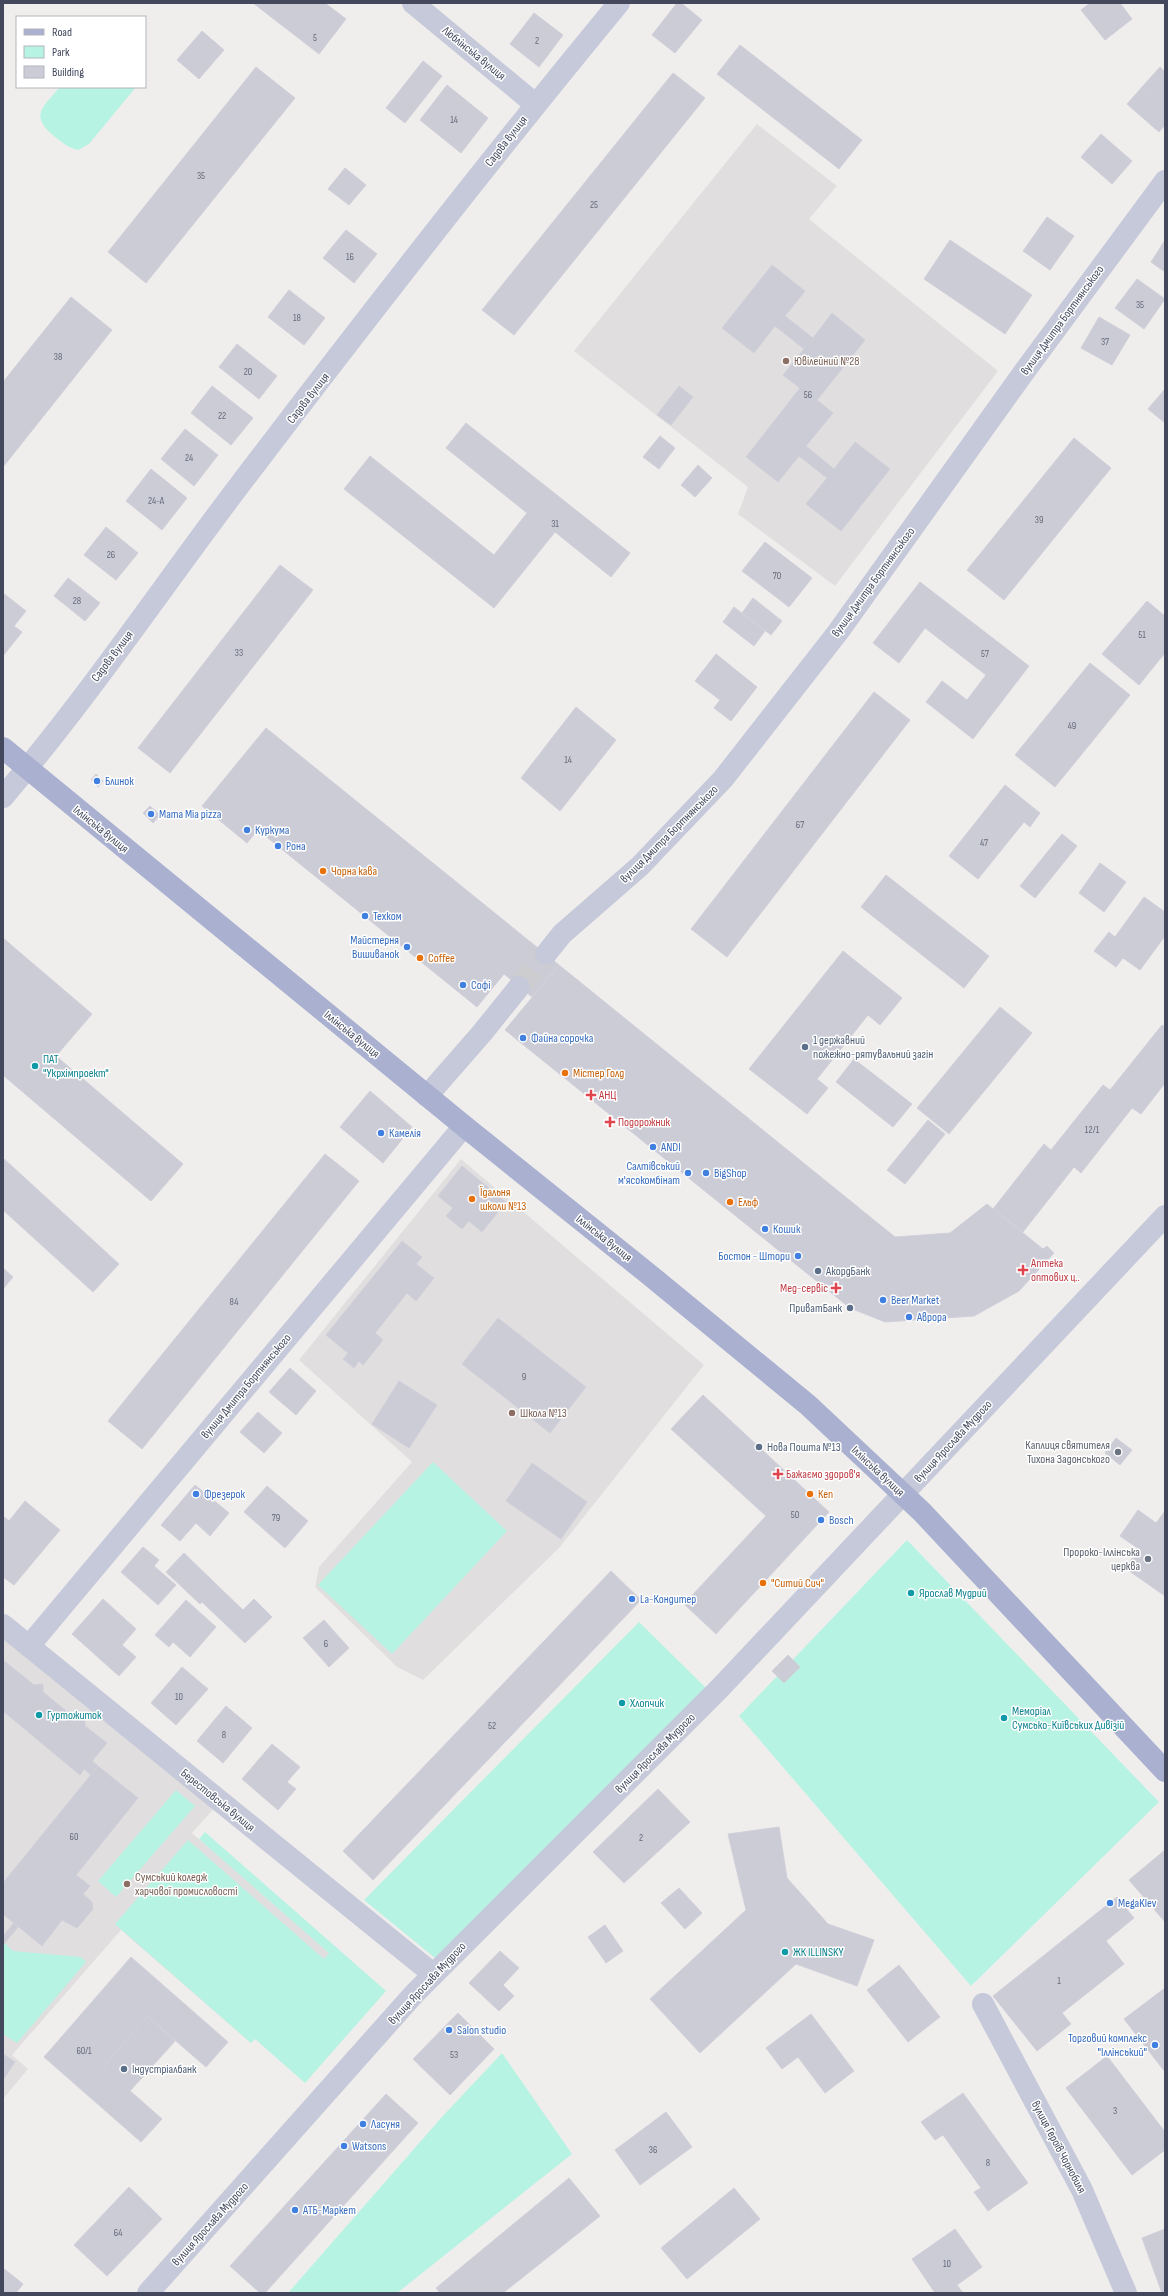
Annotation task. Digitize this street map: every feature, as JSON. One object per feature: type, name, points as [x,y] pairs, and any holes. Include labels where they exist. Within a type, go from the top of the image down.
[{"type":"main road","name":"Іллінська вулиця","points":[[3,748],[427,1096],[646,1272],[808,1405],[903,1494],[1165,1771]]},
{"type":"street","name":"Люблінська вулиця","points":[[413,3],[536,104]]},
{"type":"street","name":"Садова вулиця","points":[[3,797],[27,768],[237,488],[536,104],[619,3]]},
{"type":"street","name":"вулиця Дмитра Бортнянського","points":[[546,954],[562,934],[640,866],[723,779],[838,632],[1024,372],[1165,181]]},
{"type":"street","points":[[427,1096],[482,1033],[519,987]]},
{"type":"street","name":"вулиця Дмитра Бортнянського","points":[[29,1646],[464,1126]]},
{"type":"street","name":"вулиця Ярослава Мудрого","points":[[148,2293],[433,1974],[720,1688],[1165,1216]]},
{"type":"street","name":"Берестовська вулиця","points":[[3,1625],[433,1974]]},
{"type":"street","name":"вулиця Героїв Чорнобиля","points":[[983,2004],[1082,2190],[1126,2293]]},
{"type":"shaded area","name":"Ювілейний №28","points":[[757,124],[837,186],[809,219],[998,371],[835,586],[738,514],[748,487],[574,351]]},
{"type":"shaded area","name":"Школа №13","points":[[461,1159],[704,1365],[560,1547],[423,1680],[397,1667],[315,1587],[319,1567],[412,1462],[299,1360]]},
{"type":"shaded area","name":"Сумський коледж харчової промисловості","points":[[3,1626],[220,1802],[192,1833],[329,1953],[251,2043],[121,1930],[12,2055],[28,2069],[3,2099]]},
{"type":"green space","points":[[59,88],[135,88],[89,144],[78,150],[68,146],[46,129],[40,117],[41,111],[48,100]]},
{"type":"green space","points":[[433,1462],[507,1531],[392,1654],[318,1585]]},
{"type":"green space","points":[[907,1540],[1159,1802],[971,1986],[739,1716]]},
{"type":"green space","points":[[639,1622],[707,1689],[435,1958],[364,1900]]},
{"type":"green space","points":[[176,1790],[195,1806],[116,1897],[98,1881]]},
{"type":"green space","points":[[205,1832],[386,1991],[305,2083],[255,2039],[251,2043],[115,1924],[188,1840],[324,1959],[329,1953],[199,1839]]},
{"type":"green space","points":[[3,1941],[13,1951],[81,1957],[86,1962],[17,2043],[3,2034]]},
{"type":"green space","points":[[502,2053],[572,2154],[397,2293],[288,2293],[441,2118]]},
{"type":"building","points":[[253,3],[325,3],[346,19],[319,54]]},
{"type":"building","points":[[677,3],[681,3],[702,20],[675,53],[652,35]]},
{"type":"building","points":[[1090,3],[1120,3],[1132,19],[1105,40],[1081,10]]},
{"type":"building","points":[[534,13],[563,35],[539,67],[510,44]]},
{"type":"building","points":[[202,31],[224,50],[199,79],[177,60]]},
{"type":"building","points":[[740,45],[862,140],[839,169],[717,74]]},
{"type":"building","points":[[423,61],[442,76],[405,123],[386,108]]},
{"type":"building","points":[[256,67],[295,98],[146,283],[108,252]]},
{"type":"building","points":[[1160,67],[1165,72],[1165,106],[1143,86]]},
{"type":"building","points":[[673,73],[705,98],[514,335],[482,310]]},
{"type":"building","points":[[447,85],[488,118],[461,153],[420,120]]},
{"type":"building","points":[[1143,86],[1165,106],[1165,125],[1159,132],[1127,104]]},
{"type":"building","points":[[1101,134],[1132,161],[1112,184],[1081,157]]},
{"type":"building","points":[[345,168],[366,185],[349,205],[328,189]]},
{"type":"building","points":[[1047,217],[1074,236],[1050,270],[1023,251]]},
{"type":"building","points":[[346,230],[377,254],[354,283],[323,258]]},
{"type":"building","points":[[950,240],[1032,295],[1005,334],[924,279]]},
{"type":"building","points":[[1165,240],[1165,272],[1151,262]]},
{"type":"building","points":[[772,265],[805,291],[785,316],[813,338],[832,313],[865,340],[817,400],[833,413],[806,446],[834,469],[855,442],[890,469],[841,531],[806,504],[827,478],[799,456],[778,482],[746,457],[800,388],[783,375],[804,349],[775,326],[754,353],[722,328]]},
{"type":"building","points":[[1137,279],[1165,299],[1144,329],[1115,308]]},
{"type":"building","points":[[289,290],[325,318],[304,345],[268,317]]},
{"type":"building","points":[[71,297],[112,330],[3,467],[3,382]]},
{"type":"building","points":[[1099,317],[1130,335],[1112,365],[1081,348]]},
{"type":"building","points":[[237,344],[277,376],[259,399],[219,367]]},
{"type":"building","points":[[212,386],[253,418],[231,445],[191,413]]},
{"type":"building","points":[[679,386],[693,397],[671,425],[657,415]]},
{"type":"building","points":[[1165,389],[1165,423],[1148,409]]},
{"type":"building","points":[[466,423],[630,553],[611,577],[555,532],[494,608],[344,489],[370,456],[494,555],[527,513],[446,448]]},
{"type":"building","points":[[185,429],[218,455],[194,486],[161,459]]},
{"type":"building","points":[[660,436],[675,448],[659,469],[643,457]]},
{"type":"building","points":[[1074,438],[1111,468],[1004,600],[967,570]]},
{"type":"building","points":[[698,465],[712,478],[695,497],[681,485]]},
{"type":"building","points":[[151,469],[187,498],[162,530],[126,501]]},
{"type":"building","points":[[106,527],[138,553],[116,580],[84,555]]},
{"type":"building","points":[[765,542],[812,578],[789,607],[742,571]]},
{"type":"building","points":[[280,565],[313,590],[170,773],[138,748]]},
{"type":"building","points":[[68,578],[100,603],[85,621],[54,596]]},
{"type":"building","points":[[920,582],[1029,666],[973,739],[926,702],[942,681],[967,700],[986,675],[925,628],[899,663],[873,643]]},
{"type":"building","points":[[3,593],[26,611],[14,626],[22,632],[3,656]]},
{"type":"building","points":[[753,598],[782,621],[771,635],[742,613]]},
{"type":"building","points":[[1147,601],[1165,616],[1165,653],[1139,685],[1102,654]]},
{"type":"building","points":[[734,607],[765,631],[754,646],[723,622]]},
{"type":"building","points":[[716,654],[757,687],[731,721],[714,708],[720,700],[695,681]]},
{"type":"building","points":[[1090,663],[1130,695],[1055,787],[1015,755]]},
{"type":"building","points":[[874,692],[910,720],[727,957],[691,929]]},
{"type":"building","points":[[576,707],[616,740],[560,811],[521,778]]},
{"type":"building","points":[[266,728],[559,965],[532,997],[504,974],[477,1007],[258,830],[247,843],[202,806]]},
{"type":"building","name":"Блинок","points":[[96,774],[103,781],[98,787],[91,780]]},
{"type":"building","points":[[1005,785],[1040,813],[1030,827],[1024,822],[978,879],[949,856]]},
{"type":"building","name":"Mama Mia pizza","points":[[150,806],[160,815],[153,823],[143,813]]},
{"type":"building","points":[[1062,834],[1077,846],[1035,898],[1020,886]]},
{"type":"building","points":[[1100,863],[1126,882],[1104,912],[1079,893]]},
{"type":"building","points":[[886,875],[989,956],[964,988],[861,907]]},
{"type":"building","points":[[1144,897],[1165,912],[1165,936],[1140,970],[1123,958],[1116,967],[1094,951],[1109,932],[1115,937]]},
{"type":"building","name":"ПАТ \"Укрхімпроект\"","points":[[3,938],[92,1014],[56,1056],[183,1164],[151,1201],[4,1076],[3,1077]]},
{"type":"building","name":"1 державний пожежно-рятувальний загін","points":[[843,951],[902,998],[880,1025],[868,1015],[817,1079],[828,1088],[807,1114],[749,1069]]},
{"type":"building","points":[[559,965],[895,1237],[950,1233],[987,1204],[1043,1249],[1047,1246],[1054,1253],[1019,1291],[974,1316],[885,1322],[850,1308],[505,1030]]},
{"type":"building","points":[[1000,1007],[1032,1033],[949,1134],[917,1108]]},
{"type":"building","points":[[1162,1025],[1165,1027],[1165,1083],[1141,1114],[1132,1108],[1081,1173],[1074,1167],[1023,1232],[993,1209],[1044,1144],[1051,1150],[1103,1085],[1110,1090]]},
{"type":"building","points":[[854,1059],[912,1104],[893,1127],[836,1082]]},
{"type":"building","points":[[370,1091],[412,1127],[383,1163],[340,1127]]},
{"type":"building","points":[[928,1120],[945,1134],[905,1184],[887,1170]]},
{"type":"building","points":[[325,1154],[359,1181],[142,1449],[108,1421]]},
{"type":"building","points":[[3,1158],[119,1264],[93,1292],[3,1210]]},
{"type":"building","name":"Їдальня школи №13","points":[[462,1166],[506,1202],[482,1232],[469,1221],[462,1229],[446,1216],[453,1208],[438,1196]]},
{"type":"building","points":[[402,1241],[422,1257],[416,1264],[434,1278],[416,1301],[407,1293],[375,1333],[383,1340],[363,1365],[359,1361],[354,1368],[343,1359],[348,1353],[326,1335]]},
{"type":"building","points":[[3,1268],[13,1277],[3,1289]]},
{"type":"building","points":[[498,1318],[586,1387],[550,1433],[462,1364]]},
{"type":"building","points":[[290,1368],[316,1391],[296,1415],[269,1392]]},
{"type":"building","points":[[399,1381],[437,1405],[409,1448],[372,1424]]},
{"type":"building","points":[[703,1395],[829,1512],[716,1634],[684,1604],[766,1516],[671,1429]]},
{"type":"building","points":[[258,1412],[282,1433],[264,1453],[240,1432]]},
{"type":"building","name":"Каплиця святителя Тихона Задонського","points":[[1116,1438],[1132,1450],[1120,1465],[1105,1453]]},
{"type":"building","points":[[532,1463],[587,1502],[561,1539],[506,1501]]},
{"type":"building","points":[[195,1485],[229,1513],[210,1536],[196,1523],[180,1541],[161,1525]]},
{"type":"building","points":[[267,1486],[308,1521],[285,1548],[244,1512]]},
{"type":"building","points":[[25,1501],[60,1530],[14,1585],[3,1577],[3,1516],[9,1521]]},
{"type":"building","name":"Пророко-Іллінська церква","points":[[1138,1510],[1156,1523],[1165,1511],[1165,1596],[1125,1568],[1139,1549],[1120,1536]]},
{"type":"building","points":[[143,1547],[159,1560],[154,1566],[176,1585],[158,1605],[121,1572]]},
{"type":"building","points":[[184,1553],[218,1586],[200,1604],[166,1572]]},
{"type":"building","points":[[611,1571],[641,1600],[373,1880],[343,1851]]},
{"type":"building","points":[[218,1586],[243,1610],[254,1599],[272,1617],[245,1643],[202,1602]]},
{"type":"building","points":[[103,1599],[136,1629],[122,1645],[136,1657],[119,1676],[72,1634]]},
{"type":"building","points":[[186,1600],[216,1627],[190,1657],[173,1642],[169,1647],[155,1635]]},
{"type":"building","points":[[324,1620],[349,1648],[329,1667],[303,1638]]},
{"type":"building","points":[[788,1655],[800,1667],[784,1683],[772,1671]]},
{"type":"building","name":"Гуртожиток","points":[[3,1660],[34,1685],[43,1684],[43,1692],[76,1719],[85,1718],[85,1726],[107,1743],[92,1761],[98,1766],[91,1775],[84,1769],[80,1775],[3,1711]]},
{"type":"building","points":[[182,1667],[208,1689],[176,1725],[151,1703]]},
{"type":"building","points":[[226,1706],[252,1728],[223,1763],[197,1741]]},
{"type":"building","points":[[272,1744],[300,1767],[287,1782],[296,1789],[278,1810],[242,1779]]},
{"type":"building","points":[[98,1766],[138,1798],[76,1875],[90,1886],[83,1894],[92,1902],[93,1909],[77,1928],[62,1920],[42,1946],[3,1914],[3,1883]]},
{"type":"building","points":[[658,1789],[690,1822],[624,1883],[593,1852]]},
{"type":"building","name":"ЖК ILLINSKY","points":[[779,1827],[787,1878],[828,1924],[874,1940],[857,1986],[796,1964],[700,2053],[650,1999],[746,1910],[728,1834]]},
{"type":"building","points":[[1165,1850],[1165,1922],[1129,1880]]},
{"type":"building","points":[[679,1888],[702,1913],[685,1929],[661,1903]]},
{"type":"building","points":[[1117,1897],[1134,1918],[1106,1941],[1124,1964],[1062,2013],[1071,2024],[1037,2051],[993,1996]]},
{"type":"building","points":[[14,1923],[18,1927],[3,1945],[3,1936]]},
{"type":"building","points":[[605,1925],[623,1951],[606,1963],[588,1937]]},
{"type":"building","points":[[500,1951],[519,1968],[503,1985],[514,1996],[499,2011],[469,1983]]},
{"type":"building","points":[[131,1957],[228,2042],[206,2067],[147,2016],[103,2067],[162,2119],[141,2142],[44,2057]]},
{"type":"building","points":[[899,1965],[940,2017],[908,2042],[867,1990]]},
{"type":"building","name":"Торговий комплекс \"Іллінський\"","points":[[1165,1988],[1165,2072],[1124,2019]]},
{"type":"building","points":[[458,2013],[494,2049],[450,2095],[413,2059]]},
{"type":"building","points":[[811,2014],[854,2071],[825,2093],[798,2057],[782,2069],[766,2048]]},
{"type":"building","points":[[147,2016],[175,2041],[130,2091],[103,2067]]},
{"type":"building","points":[[3,2054],[15,2062],[3,2080]]},
{"type":"building","points":[[1107,2056],[1165,2132],[1165,2150],[1132,2175],[1066,2088]]},
{"type":"building","points":[[963,2093],[1028,2183],[988,2211],[974,2192],[981,2188],[943,2135],[935,2140],[921,2122]]},
{"type":"building","points":[[386,2094],[418,2123],[265,2293],[260,2293],[230,2266]]},
{"type":"building","points":[[666,2112],[692,2147],[640,2185],[615,2150]]},
{"type":"building","points":[[569,2178],[600,2216],[503,2293],[440,2293],[436,2288]]},
{"type":"building","points":[[129,2187],[162,2219],[107,2276],[74,2245]]},
{"type":"building","points":[[734,2188],[760,2219],[687,2279],[661,2248]]},
{"type":"building","points":[[955,2229],[982,2267],[957,2285],[963,2293],[935,2293],[912,2259]]},
{"type":"building","points":[[1165,2229],[1165,2293],[1162,2293],[1142,2238]]},
{"type":"building","points":[[3,2268],[23,2284],[16,2293],[3,2293]]},
{"type":"tunnel","points":[[519,987],[546,954]]},
{"type":"place","name":"Ювілейний №28","points":[[786,361]]},
{"type":"place","name":"Блинок","points":[[97,781]]},
{"type":"place","name":"Mama Mia pizza","points":[[151,814]]},
{"type":"place","name":"Куркума","points":[[247,830]]},
{"type":"place","name":"Рона","points":[[278,846]]},
{"type":"place","name":"Чорна кава","points":[[323,871]]},
{"type":"place","name":"Техком","points":[[365,916]]},
{"type":"place","name":"Майстерня Вишиванок","points":[[407,947]]},
{"type":"place","name":"Coffee","points":[[420,958]]},
{"type":"place","name":"Софі","points":[[463,985]]},
{"type":"place","name":"Файна сорочка","points":[[523,1038]]},
{"type":"place","name":"1 державний пожежно-рятувальний загін","points":[[805,1047]]},
{"type":"place","name":"ПАТ \"Укрхімпроект\"","points":[[35,1066]]},
{"type":"place","name":"Містер Голд","points":[[565,1073]]},
{"type":"place","name":"АНЦ","points":[[591,1095]]},
{"type":"place","name":"Подорожник","points":[[610,1122]]},
{"type":"place","name":"Камелія","points":[[381,1133]]},
{"type":"place","name":"ANDI","points":[[653,1147]]},
{"type":"place","name":"Салтівський м'ясокомбінат","points":[[688,1173]]},
{"type":"place","name":"BigShop","points":[[706,1173]]},
{"type":"place","name":"Їдальня школи №13","points":[[472,1199]]},
{"type":"place","name":"Ельф","points":[[730,1202]]},
{"type":"place","name":"Кошик","points":[[765,1229]]},
{"type":"place","name":"Бостон - Штори","points":[[798,1256]]},
{"type":"place","name":"Аптека оптових ц..","points":[[1023,1270]]},
{"type":"place","name":"АкордБанк","points":[[818,1271]]},
{"type":"place","name":"Мед-сервіс","points":[[836,1288]]},
{"type":"place","name":"Beer Market","points":[[883,1300]]},
{"type":"place","name":"ПриватБанк","points":[[850,1308]]},
{"type":"place","name":"Аврора","points":[[909,1317]]},
{"type":"place","name":"Школа №13","points":[[512,1413]]},
{"type":"place","name":"Нова Пошта №13","points":[[759,1447]]},
{"type":"place","name":"Каплиця святителя Тихона Задонського","points":[[1118,1452]]},
{"type":"place","name":"Бажаємо здоров'я","points":[[778,1474]]},
{"type":"place","name":"Фрезерок","points":[[196,1494]]},
{"type":"place","name":"Кеп","points":[[810,1494]]},
{"type":"place","name":"Bosch","points":[[821,1520]]},
{"type":"place","name":"Пророко-Іллінська церква","points":[[1148,1559]]},
{"type":"place","name":"\"Ситий Сич\"","points":[[763,1583]]},
{"type":"place","name":"Ярослав Мудрий","points":[[911,1593]]},
{"type":"place","name":"La-Кондитер","points":[[632,1599]]},
{"type":"place","name":"Хлопчик","points":[[622,1703]]},
{"type":"place","name":"Гуртожиток","points":[[39,1715]]},
{"type":"place","name":"Меморіал Сумсько-Київських Дивізій","points":[[1004,1718]]},
{"type":"place","name":"Сумський коледж харчової промисловості","points":[[127,1884]]},
{"type":"place","name":"MegaKlev","points":[[1110,1903]]},
{"type":"place","name":"ЖК ILLINSKY","points":[[785,1952]]},
{"type":"place","name":"Salon studio","points":[[449,2030]]},
{"type":"place","name":"Торговий комплекс \"Іллінський\"","points":[[1155,2045]]},
{"type":"place","name":"Індустріалбанк","points":[[124,2069]]},
{"type":"place","name":"Ласуня","points":[[363,2124]]},
{"type":"place","name":"Watsons","points":[[344,2146]]},
{"type":"place","name":"АТБ-Маркет","points":[[295,2210]]}]
